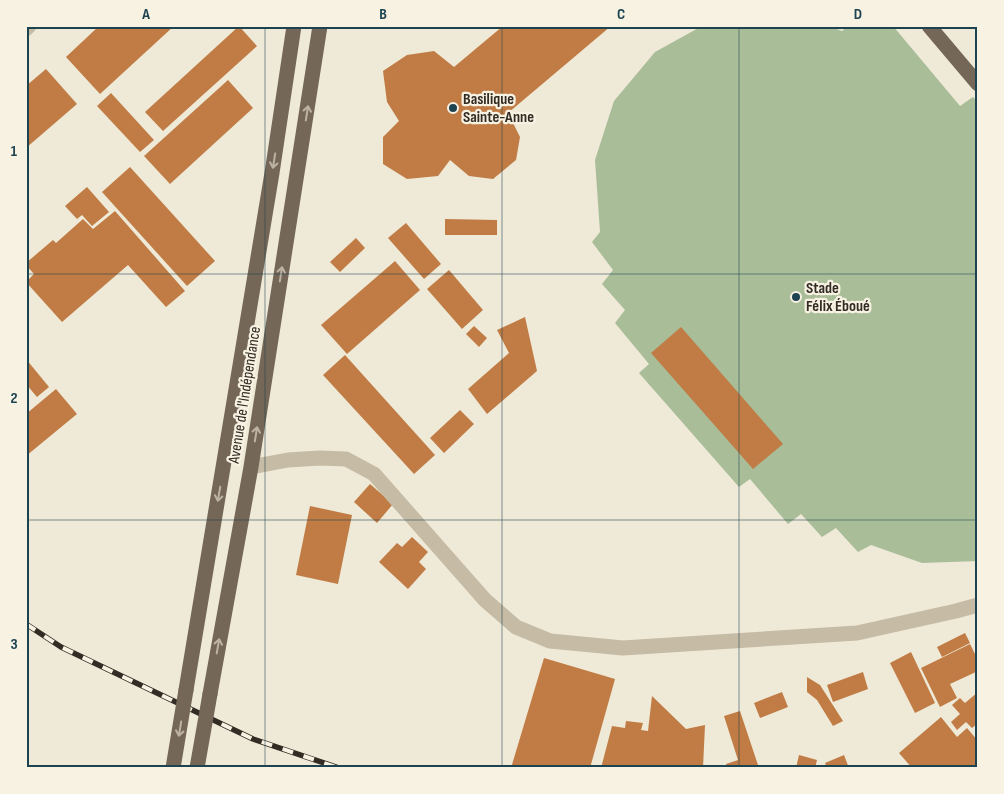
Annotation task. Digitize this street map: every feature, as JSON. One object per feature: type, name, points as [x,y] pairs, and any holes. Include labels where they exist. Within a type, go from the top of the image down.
[{"type":"main road","name":"Avenue de l'Indépendance","points":[[173,768],[271,182],[294,26]]},
{"type":"main road","name":"Avenue de l'Indépendance","points":[[197,768],[251,468],[320,26]]},
{"type":"main road","points":[[929,26],[978,84]]},
{"type":"street","points":[[26,29],[30,26]]},
{"type":"street","points":[[251,468],[288,460],[320,458],[346,460],[374,474],[485,600],[516,627],[550,641],[623,648],[857,633],[956,612],[978,605]]},
{"type":"green space","name":"Stade Félix Éboué","points":[[702,26],[829,26],[842,31],[848,26],[893,26],[960,106],[973,97],[978,102],[978,561],[922,563],[871,545],[858,552],[836,528],[822,537],[801,514],[788,524],[750,479],[739,487],[639,373],[649,364],[615,323],[625,310],[602,284],[613,270],[592,242],[600,232],[595,160],[614,101],[655,52]]},
{"type":"building","points":[[99,26],[174,26],[100,94],[66,57]]},
{"type":"building","points":[[239,26],[257,46],[163,131],[145,112]]},
{"type":"building","name":"Basilique Sainte-Anne","points":[[503,26],[611,26],[508,113],[520,137],[516,160],[493,179],[469,176],[450,160],[438,176],[407,179],[383,164],[383,137],[399,121],[387,102],[383,71],[407,55],[434,51],[454,67]]},
{"type":"building","points":[[46,69],[77,104],[26,148],[26,86]]},
{"type":"building","points":[[228,80],[253,108],[170,184],[144,156]]},
{"type":"building","points":[[111,93],[154,140],[140,152],[97,106]]},
{"type":"building","points":[[130,167],[215,261],[187,286],[102,192]]},
{"type":"building","points":[[87,187],[109,212],[92,226],[82,215],[77,219],[65,206]]},
{"type":"building","points":[[115,211],[185,291],[166,307],[128,265],[62,322],[26,282],[34,274],[26,263],[53,240],[56,243],[83,219],[93,229]]},
{"type":"building","points":[[445,219],[497,220],[497,235],[445,235]]},
{"type":"building","points":[[406,223],[441,264],[424,279],[388,238]]},
{"type":"building","points":[[356,238],[365,248],[340,272],[330,262]]},
{"type":"building","points":[[395,261],[420,290],[347,354],[321,325]]},
{"type":"building","points":[[449,270],[483,310],[462,329],[427,289]]},
{"type":"building","points":[[525,317],[537,371],[487,414],[468,389],[509,353],[497,330]]},
{"type":"building","points":[[474,326],[487,338],[479,347],[466,334]]},
{"type":"building","points":[[681,327],[783,444],[753,469],[651,353]]},
{"type":"building","points":[[345,355],[435,455],[414,474],[323,375]]},
{"type":"building","points":[[26,359],[49,387],[37,397],[26,384]]},
{"type":"building","points":[[56,389],[77,414],[26,456],[26,414]]},
{"type":"building","points":[[460,410],[474,424],[444,453],[430,438]]},
{"type":"building","points":[[370,484],[393,504],[377,523],[354,502]]},
{"type":"building","points":[[310,506],[352,515],[338,584],[296,575]]},
{"type":"building","points":[[412,537],[428,552],[419,562],[426,569],[408,589],[379,562],[397,543],[402,547]]},
{"type":"building","points":[[965,633],[970,643],[942,657],[937,647]]},
{"type":"building","points":[[970,644],[978,660],[978,671],[950,684],[957,698],[940,707],[921,668]]},
{"type":"building","points":[[911,652],[935,703],[915,713],[890,663]]},
{"type":"building","points":[[544,658],[615,679],[590,768],[511,768]]},
{"type":"building","points":[[863,672],[868,689],[833,702],[827,685]]},
{"type":"building","points":[[807,677],[820,685],[843,721],[833,726],[817,700],[807,692]]},
{"type":"building","points":[[782,692],[788,707],[760,718],[754,703]]},
{"type":"building","points":[[978,692],[978,723],[972,728],[966,722],[957,730],[951,722],[960,714],[952,705],[960,698],[965,703]]},
{"type":"building","points":[[652,696],[686,729],[705,725],[703,768],[601,768],[612,726],[625,728],[626,721],[643,723],[641,730],[648,731]]},
{"type":"building","points":[[740,711],[759,768],[727,768],[726,764],[738,760],[724,716]]},
{"type":"building","points":[[941,717],[957,737],[967,728],[978,741],[978,768],[912,768],[899,753]]},
{"type":"building","points":[[799,755],[817,760],[815,768],[796,768]]},
{"type":"building","points":[[844,755],[849,768],[827,768],[825,763]]},
{"type":"railway","points":[[26,624],[61,647],[253,739],[339,768]]},
{"type":"place","name":"Basilique Sainte-Anne","points":[[453,108]]},
{"type":"place","name":"Stade Félix Éboué","points":[[796,297]]}]
